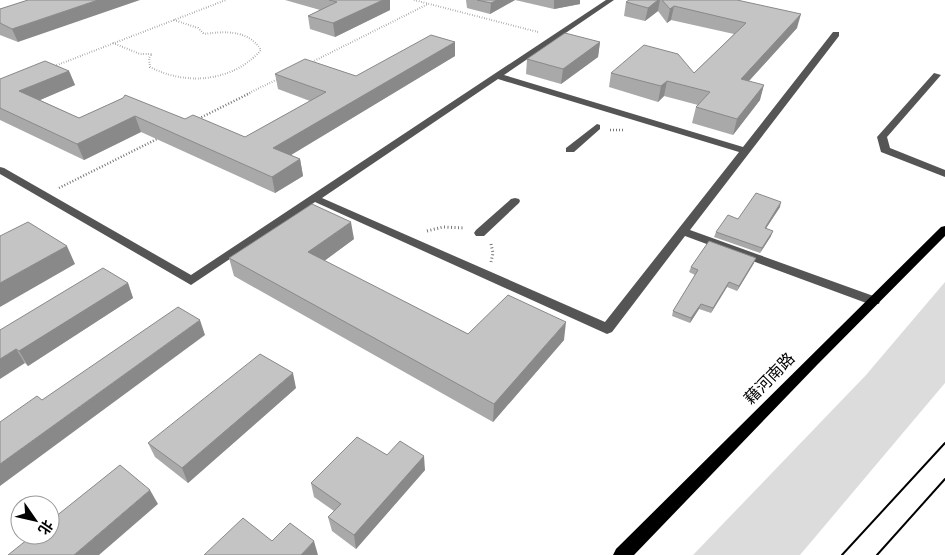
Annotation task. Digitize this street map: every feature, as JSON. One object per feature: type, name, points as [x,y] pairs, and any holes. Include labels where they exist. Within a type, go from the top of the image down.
[{"type":"main road","name":"藉河南路","points":[[622,555],[812,361],[945,229]]},
{"type":"street","points":[[0,170],[190,281],[611,0]]},
{"type":"street","points":[[314,198],[607,329],[836,34]]},
{"type":"street","points":[[937,75],[882,137],[885,150],[945,174]]},
{"type":"street","points":[[497,76],[745,151]]},
{"type":"street","points":[[570,150],[598,127]]},
{"type":"street","points":[[480,233],[515,201]]},
{"type":"street","points":[[682,231],[874,301]]},
{"type":"path","points":[[52,67],[226,0]]},
{"type":"path","points":[[414,0],[556,37]]},
{"type":"path","points":[[303,66],[428,4]]},
{"type":"path","points":[[113,43],[140,54],[152,54],[149,58],[150,67],[160,74],[177,78],[199,78],[242,68],[256,59],[261,50],[258,42],[247,36],[231,33],[204,34],[198,28],[174,20]]},
{"type":"path","points":[[196,120],[285,75]]},
{"type":"path","points":[[44,195],[160,137]]},
{"type":"path","points":[[412,242],[425,232],[443,227],[463,228],[480,233],[493,248],[494,257],[489,266],[481,273]]},
{"type":"shaded area","points":[[945,282],[945,383],[800,555],[693,555],[866,375]]},
{"type":"building","points":[[28,0],[98,0],[12,29],[0,23],[0,9]]},
{"type":"building","points":[[329,0],[383,0],[333,23],[308,16],[337,2]]},
{"type":"building","points":[[477,0],[497,0],[491,3]]},
{"type":"building","points":[[629,0],[658,0],[648,8],[626,2]]},
{"type":"building","points":[[662,0],[737,0],[801,14],[741,79],[764,85],[737,119],[696,107],[710,92],[667,81],[661,86],[611,73],[644,45],[678,54],[694,73],[746,23],[674,6],[670,9]]},
{"type":"building","points":[[565,33],[600,42],[563,69],[527,59]]},
{"type":"building","points":[[431,35],[455,42],[273,148],[300,159],[272,177],[135,116],[77,144],[0,108],[0,79],[45,61],[69,71],[19,91],[79,118],[123,98],[125,95],[185,119],[193,115],[245,137],[326,92],[275,74],[305,59],[356,76]]},
{"type":"building","points":[[756,193],[781,202],[765,228],[773,231],[762,248],[716,232],[728,215],[738,219]]},
{"type":"building","points":[[312,204],[351,222],[308,252],[468,334],[508,295],[566,322],[494,404],[229,258]]},
{"type":"building","points":[[28,222],[67,246],[0,283],[0,236]]},
{"type":"building","points":[[709,241],[756,258],[739,286],[729,282],[713,308],[701,304],[691,318],[673,311],[698,270],[691,267]]},
{"type":"building","points":[[103,268],[128,283],[19,351],[16,349],[0,359],[0,330]]},
{"type":"building","points":[[178,307],[200,320],[0,464],[0,422],[37,396],[42,400]]},
{"type":"building","points":[[260,354],[293,373],[182,468],[148,443]]},
{"type":"building","points":[[357,437],[387,455],[400,441],[424,456],[354,535],[328,517],[341,504],[311,483]]},
{"type":"building","points":[[120,465],[150,490],[74,555],[8,555],[20,545],[60,545],[60,513]]},
{"type":"building","points":[[243,518],[272,541],[290,523],[314,541],[301,555],[204,555]]},
{"type":"tram line","points":[[842,555],[945,443]]},
{"type":"tram line","points":[[877,555],[945,479]]}]
